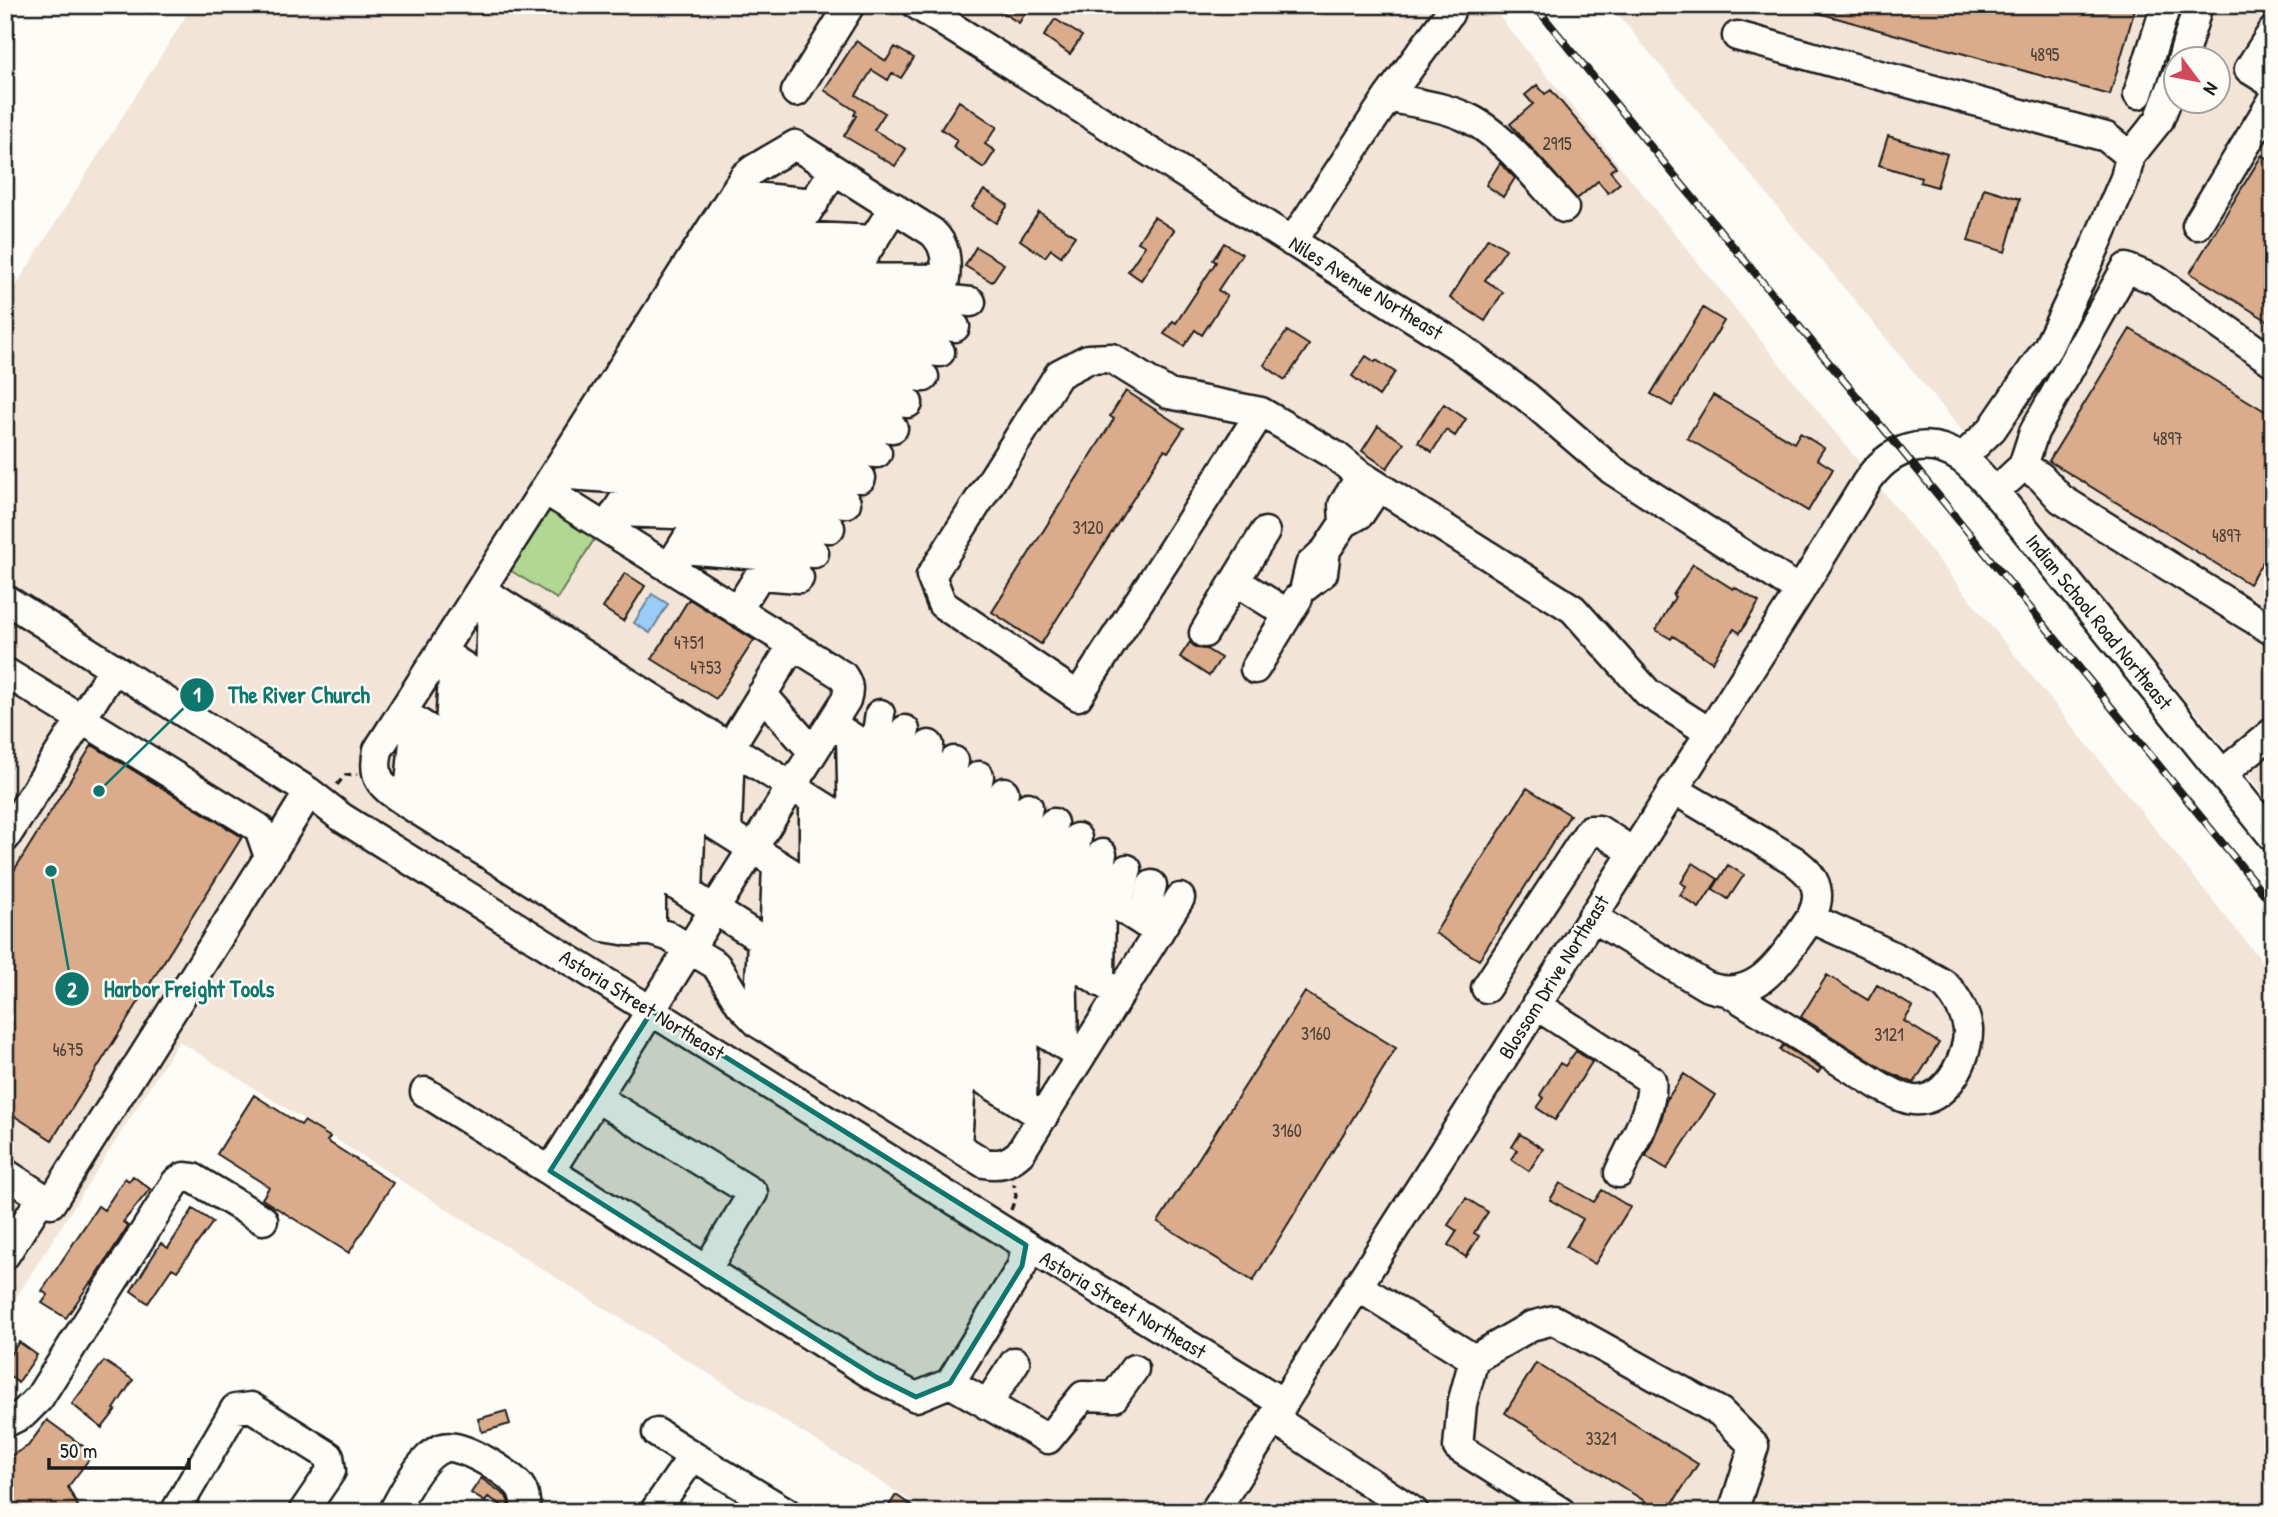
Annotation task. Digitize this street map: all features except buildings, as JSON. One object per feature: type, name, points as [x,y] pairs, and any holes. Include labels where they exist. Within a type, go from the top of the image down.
[{"type":"street","points":[[796,92],[850,5]]},
{"type":"street","name":"Niles Avenue Northeast","points":[[917,5],[1458,346],[1508,382],[1612,470],[1800,591]]},
{"type":"street","points":[[1292,242],[1388,97],[1449,14],[1452,5]]},
{"type":"street","points":[[2164,46],[2166,5]]},
{"type":"street","points":[[2186,46],[2199,5]]},
{"type":"street","points":[[2273,31],[2249,69],[2273,84]]},
{"type":"street","points":[[1737,36],[2106,137],[2130,156]]},
{"type":"street","points":[[2138,94],[2162,62]]},
{"type":"street","points":[[1388,97],[1446,110],[1470,119],[1527,167],[1564,208]]},
{"type":"street","points":[[2197,225],[2273,100]]},
{"type":"street","points":[[1962,458],[1992,429],[2048,347],[2125,178],[2130,156],[2162,112]]},
{"type":"street","points":[[528,876],[545,803],[584,743],[601,666],[550,482],[744,177],[795,145],[932,232],[945,250],[947,267],[852,427],[737,611]]},
{"type":"street","points":[[612,520],[834,170]]},
{"type":"street","points":[[733,195],[814,203]]},
{"type":"street","points":[[675,559],[894,208]]},
{"type":"street","points":[[715,358],[717,220]]},
{"type":"street","points":[[550,482],[874,240]]},
{"type":"street","points":[[701,246],[715,358]]},
{"type":"street","points":[[1993,491],[2024,466],[2034,432],[2126,268],[2156,280],[2273,362]]},
{"type":"street","points":[[685,271],[715,358],[777,395],[852,427]]},
{"type":"street","points":[[669,296],[715,358],[777,395],[852,427],[877,453]]},
{"type":"street","points":[[799,578],[852,427],[971,302]]},
{"type":"street","points":[[652,322],[777,395],[852,427],[893,428]]},
{"type":"street","points":[[814,553],[852,427],[955,327]]},
{"type":"street","points":[[636,347],[715,358],[777,395],[852,427],[908,402]]},
{"type":"street","points":[[830,528],[852,427],[940,352]]},
{"type":"street","points":[[604,398],[715,358]]},
{"type":"street","points":[[588,423],[715,358]]},
{"type":"street","points":[[572,449],[715,358]]},
{"type":"street","points":[[620,373],[715,358],[777,395],[852,427]]},
{"type":"street","points":[[1261,412],[1078,696],[942,604],[931,576],[1059,374],[1087,359],[1111,358],[1169,394],[1261,412],[1336,456],[1370,481],[1573,609],[1648,693],[1709,732]]},
{"type":"street","points":[[675,559],[852,427],[924,377]]},
{"type":"street","points":[[777,395],[852,427]]},
{"type":"street","points":[[612,520],[777,395]]},
{"type":"street","points":[[852,427],[861,478]]},
{"type":"street","points":[[846,503],[852,427]]},
{"type":"street","name":"Indian School Road Northeast","points":[[1902,450],[1932,447],[1962,458],[1993,491],[2273,837]]},
{"type":"street","name":"Blossom Drive Northeast","points":[[1213,1512],[1800,591],[1875,468],[1902,450]]},
{"type":"street","points":[[2024,466],[2041,477],[2061,499],[2273,631]]},
{"type":"street","points":[[1255,669],[1305,587],[1310,565],[1326,550],[1344,523],[1343,505],[1370,481]]},
{"type":"street","points":[[550,482],[675,559],[737,611],[843,676],[848,682],[846,700],[979,818],[1151,927]]},
{"type":"street","points":[[1204,633],[1265,532]]},
{"type":"street","points":[[1235,581],[1288,614]]},
{"type":"street","name":"Astoria Street Northeast","points":[[5,599],[316,797],[341,817],[1026,1245],[1278,1410],[1414,1512]]},
{"type":"street","points":[[762,694],[792,646]]},
{"type":"street","points":[[601,666],[762,694],[813,752],[979,818],[1127,869]]},
{"type":"street","points":[[528,876],[545,803],[584,743],[601,666]]},
{"type":"street","points":[[528,876],[545,803],[584,743],[601,666]]},
{"type":"street","points":[[528,876],[545,803],[584,743],[601,666]]},
{"type":"street","points":[[528,876],[545,803],[584,743],[601,666]]},
{"type":"street","points":[[528,876],[545,803],[584,743],[601,666]]},
{"type":"street","points":[[545,803],[584,743],[601,666]]},
{"type":"street","points":[[601,666],[1110,988]]},
{"type":"street","points":[[5,838],[114,668]]},
{"type":"street","points":[[5,672],[259,828],[269,857]]},
{"type":"street","points":[[880,714],[979,818],[1102,854]]},
{"type":"street","points":[[905,730],[979,818],[1110,988]]},
{"type":"street","points":[[2222,774],[2273,732]]},
{"type":"street","points":[[584,743],[1072,1051]]},
{"type":"street","points":[[929,745],[979,818],[1077,838]]},
{"type":"street","points":[[1032,1110],[545,803],[378,750],[376,773],[384,788],[528,876],[668,936],[716,965],[740,1004],[758,1023],[984,1163],[994,1165],[1007,1163],[1020,1153],[1032,1110],[1151,927],[1180,898]]},
{"type":"street","points":[[550,1171],[715,910],[765,857],[803,793],[813,752]]},
{"type":"street","points":[[783,1039],[868,1006],[919,954],[957,891],[979,818],[954,761]]},
{"type":"street","points":[[808,1054],[868,1006],[919,954],[957,891],[979,818],[979,776]]},
{"type":"street","points":[[1592,917],[1699,982],[1715,990],[1727,991],[1750,986],[1764,978],[1779,964],[1811,918],[1817,894],[1814,881],[1808,872],[1793,860],[1673,789]]},
{"type":"street","points":[[833,1069],[868,1006],[919,954],[957,891],[979,818],[1004,792]]},
{"type":"street","points":[[803,793],[1032,1110]]},
{"type":"street","points":[[5,1173],[51,1203],[269,857],[316,797]]},
{"type":"street","points":[[979,818],[1028,807]]},
{"type":"street","points":[[979,818],[1053,823]]},
{"type":"street","points":[[758,1023],[868,1006],[919,954],[957,891],[979,818]]},
{"type":"street","points":[[919,954],[957,891],[979,818]]},
{"type":"street","points":[[1486,988],[1590,830],[1599,830],[1633,852]]},
{"type":"street","points":[[765,857],[868,1006],[957,1146]]},
{"type":"street","points":[[1151,927],[1152,885]]},
{"type":"street","points":[[957,891],[1072,1051]]},
{"type":"street","points":[[1727,991],[1902,1097],[1918,1101],[1931,1097],[1949,1082],[1960,1063],[1967,1042],[1968,1028],[1962,1008],[1946,986],[1912,966],[1811,918]]},
{"type":"street","points":[[919,954],[997,1088]]},
{"type":"street","points":[[1536,1005],[1635,1067],[1651,1080],[1652,1091],[1646,1110],[1619,1173]]},
{"type":"street","points":[[858,1085],[868,1006]]},
{"type":"street","points":[[868,1006],[883,1100]]},
{"type":"street","points":[[868,1006],[907,1115]]},
{"type":"street","points":[[868,1006],[932,1131]]},
{"type":"street","points":[[425,1092],[876,1377],[916,1397],[950,1383],[1022,1266],[1026,1245]]},
{"type":"street","points":[[597,1098],[753,1193],[706,1270]]},
{"type":"street","points":[[5,1423],[23,1414],[39,1398],[176,1182],[184,1177],[193,1178],[263,1220]]},
{"type":"street","points":[[5,1255],[42,1197]]},
{"type":"street","points":[[1357,1286],[1474,1359]]},
{"type":"street","points":[[1561,1512],[1458,1447],[1462,1404],[1474,1359],[1531,1326],[1554,1320],[1720,1412],[1754,1446],[1733,1512]]},
{"type":"street","points":[[987,1405],[1015,1362]]},
{"type":"street","points":[[950,1383],[1048,1439],[1083,1395],[1114,1398],[1134,1369]]},
{"type":"street","points":[[175,1512],[235,1409],[251,1407],[329,1456],[331,1471],[303,1512]]},
{"type":"street","points":[[657,1433],[777,1510]]},
{"type":"street","points":[[393,1512],[430,1455],[445,1447],[464,1449],[475,1454],[517,1483],[526,1497],[525,1512]]},
{"type":"street","points":[[654,1512],[693,1456]]},
{"type":"path","points":[[316,797],[345,775],[376,773]]},
{"type":"path","points":[[1000,1229],[1015,1204],[1016,1196],[1013,1173],[1007,1163]]},
{"type":"highlighted area","points":[[652,1011],[1026,1245],[1022,1266],[950,1383],[916,1397],[876,1377],[550,1171]]},
{"type":"shaded area","points":[[193,5],[1490,5],[2273,975],[2273,1512],[929,1512],[179,1041],[5,1315],[5,303]]},
{"type":"shaded area","points":[[1610,5],[2273,5],[2273,806]]},
{"type":"green space","points":[[547,508],[595,538],[557,599],[508,569]]},
{"type":"water","points":[[652,594],[668,604],[650,633],[634,623]]},
{"type":"railway","points":[[1534,5],[2273,905]]},
{"type":"place","name":"The River Church","points":[[99,791]]},
{"type":"place","name":"Harbor Freight Tools","points":[[51,871]]}]
